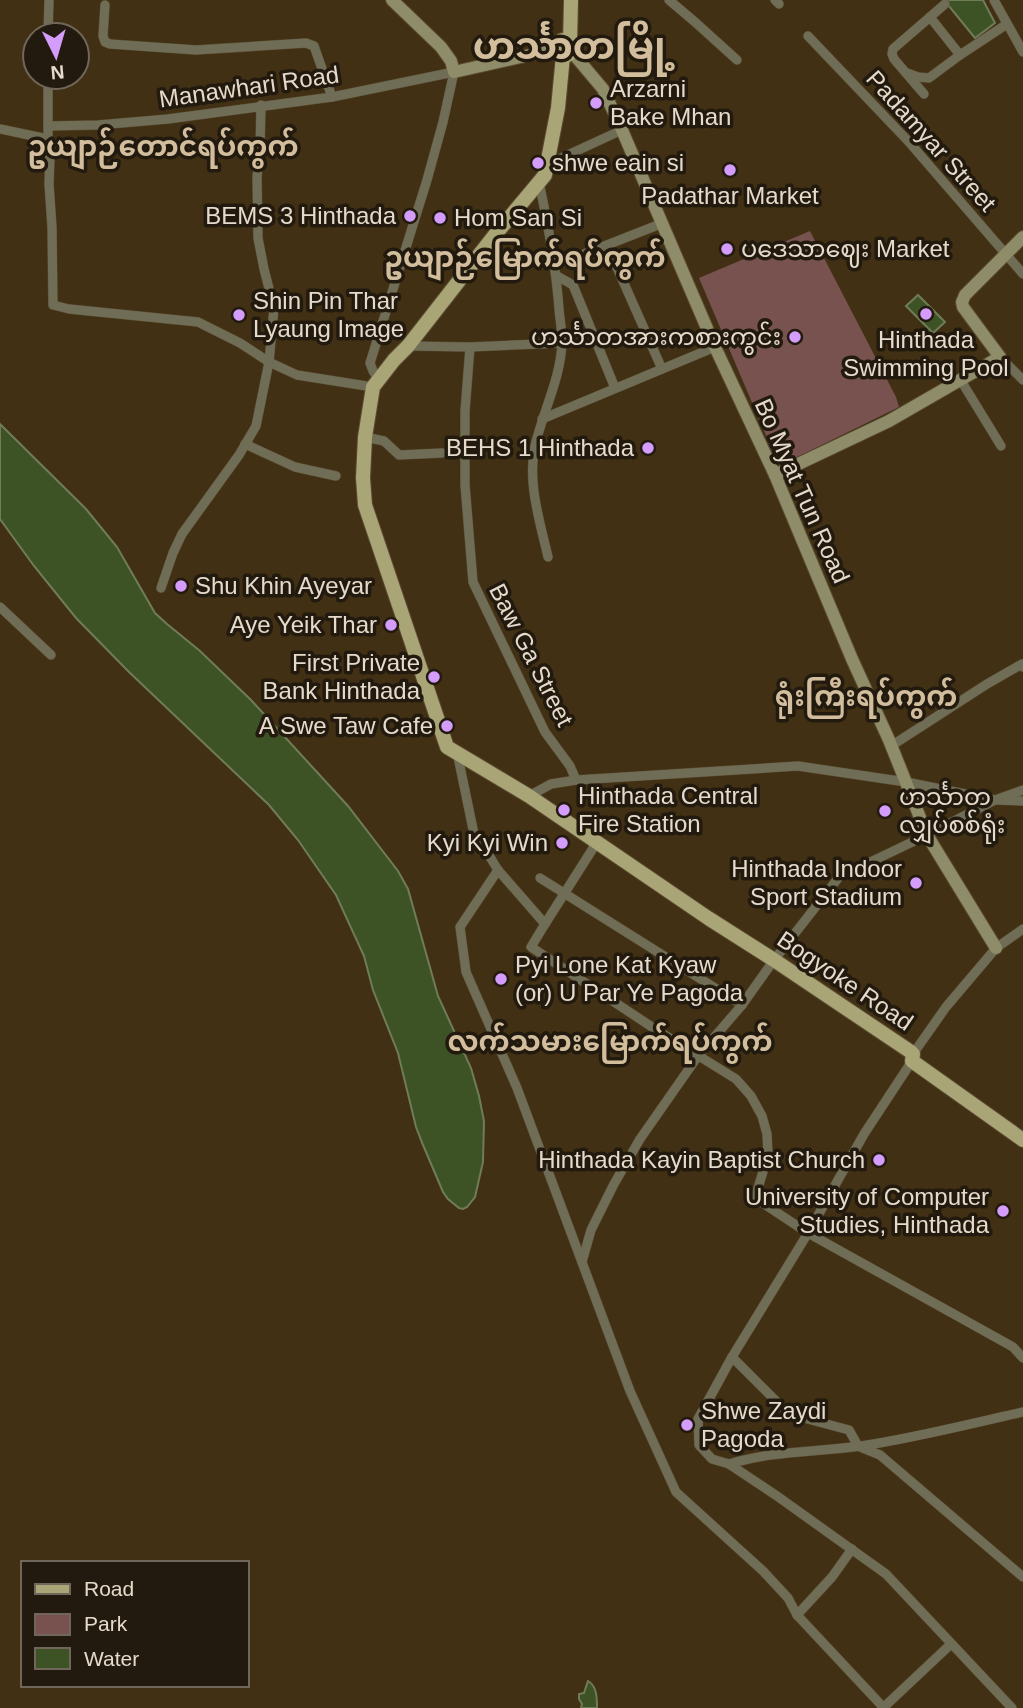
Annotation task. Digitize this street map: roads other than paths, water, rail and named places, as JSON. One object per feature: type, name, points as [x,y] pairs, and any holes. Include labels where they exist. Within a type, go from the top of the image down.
[{"type":"main road","points":[[563,0],[565,48]]},
{"type":"main road","points":[[457,752],[447,747],[365,505],[365,437],[376,383],[545,175],[558,108],[571,0]]},
{"type":"main road","name":"Bogyoke Road","points":[[457,752],[529,796],[774,960],[912,1057],[1023,1140]]},
{"type":"street","points":[[48,21],[49,0]]},
{"type":"street","points":[[48,91],[54,305],[69,309],[198,322],[297,375],[376,383],[370,363],[427,180],[443,122],[453,67],[441,47],[391,0]]},
{"type":"street","points":[[669,0],[737,61]]},
{"type":"street","points":[[994,0],[1023,52]]},
{"type":"street","points":[[924,94],[892,54],[894,49],[945,4]]},
{"type":"street","points":[[104,5],[103,36],[104,42],[110,44],[197,50],[306,43],[314,46],[332,97]]},
{"type":"street","points":[[930,17],[960,55]]},
{"type":"street","points":[[905,72],[929,78],[1007,24]]},
{"type":"street","name":"Padamyar Street","points":[[808,36],[909,142],[1023,274]]},
{"type":"street","points":[[453,67],[565,48]]},
{"type":"street","name":"Bo Myat Tun Road","points":[[565,48],[603,89],[715,347],[775,475],[928,835],[996,948]]},
{"type":"street","name":"Manawhari Road","points":[[48,126],[168,119],[332,97],[453,67]]},
{"type":"street","points":[[160,588],[182,534],[256,426],[269,362],[274,308],[258,238],[257,177],[261,106]]},
{"type":"street","points":[[0,129],[48,139]]},
{"type":"street","points":[[548,163],[622,130]]},
{"type":"street","points":[[540,182],[556,265],[562,343],[554,390],[534,449],[533,480],[548,557]]},
{"type":"street","points":[[556,265],[663,223]]},
{"type":"street","points":[[1023,237],[965,295],[962,302],[1000,356],[1023,380]]},
{"type":"street","points":[[607,245],[662,369]]},
{"type":"street","points":[[557,276],[573,285],[615,388]]},
{"type":"street","points":[[408,346],[470,348],[562,343]]},
{"type":"street","points":[[542,419],[715,347]]},
{"type":"street","name":"Baw Ga Street","points":[[470,348],[465,411],[465,473],[473,582],[545,732],[570,766],[576,780]]},
{"type":"street","points":[[775,475],[889,421],[1000,356]]},
{"type":"street","points":[[960,379],[1001,446]]},
{"type":"street","points":[[365,437],[384,441],[399,455],[442,453]]},
{"type":"street","points":[[246,444],[295,467],[336,476]]},
{"type":"street","points":[[0,607],[51,656]]},
{"type":"street","points":[[891,746],[987,684],[1023,665]]},
{"type":"street","points":[[457,752],[474,834],[498,870],[545,924]]},
{"type":"street","points":[[529,796],[551,784],[576,780],[798,766],[906,782],[995,800],[1023,801]]},
{"type":"street","points":[[581,1264],[591,1230],[640,1139],[698,1056],[742,1005],[839,877],[995,800],[1023,790]]},
{"type":"street","points":[[597,842],[531,947],[736,1079],[751,1096],[762,1116],[767,1134],[768,1155],[755,1198],[808,1233],[1013,1347],[1023,1358]]},
{"type":"street","points":[[498,870],[460,927],[466,972],[517,1088],[630,1391],[676,1492],[763,1571],[788,1598],[797,1615],[884,1708],[951,1644]]},
{"type":"street","points":[[540,878],[742,1005]]},
{"type":"street","points":[[1012,1708],[886,1574],[729,1464],[712,1459],[699,1445],[698,1419],[863,1134],[912,1057],[946,1007],[996,948],[1023,929]]},
{"type":"street","points":[[732,1357],[784,1409],[804,1419],[849,1430],[858,1446],[880,1455],[1023,1577]]},
{"type":"street","points":[[729,1464],[752,1457],[898,1440],[1023,1412]]},
{"type":"street","points":[[797,1615],[832,1577],[852,1549]]},
{"type":"water","points":[[944,0],[983,0],[995,23],[975,38]]},
{"type":"water","name":"Hinthada Swimming Pool","points":[[918,295],[945,322],[933,333],[906,306]]},
{"type":"water","points":[[0,424],[86,509],[117,547],[155,613],[251,700],[348,806],[398,871],[408,889],[438,996],[471,1068],[479,1096],[484,1121],[483,1162],[475,1197],[467,1207],[459,1208],[443,1192],[423,1145],[398,1053],[373,990],[364,956],[336,895],[298,840],[269,805],[76,618],[0,519]]},
{"type":"water","points":[[588,1681],[595,1689],[597,1708],[581,1708],[579,1694],[584,1693]]},
{"type":"place","name":"Arzarni Bake Mhan","points":[[596,103]]},
{"type":"place","name":"shwe eain si","points":[[538,163]]},
{"type":"place","name":"Padathar Market","points":[[730,170]]},
{"type":"place","name":"BEMS 3 Hinthada","points":[[410,216]]},
{"type":"place","name":"Hom San Si","points":[[440,218]]},
{"type":"place","name":"ပဒေသာဈေး Market","points":[[727,249]]},
{"type":"place","name":"Hinthada Swimming Pool","points":[[926,314]]},
{"type":"place","name":"Shin Pin Thar Lyaung Image","points":[[239,315]]},
{"type":"place","name":"ဟင်္သာတအားကစားကွင်း","points":[[795,337]]},
{"type":"place","name":"BEHS 1 Hinthada","points":[[648,448]]},
{"type":"place","name":"Shu Khin Ayeyar","points":[[181,586]]},
{"type":"place","name":"Aye Yeik Thar","points":[[391,625]]},
{"type":"place","name":"First Private Bank Hinthada","points":[[434,677]]},
{"type":"place","name":"A Swe Taw Cafe","points":[[447,726]]},
{"type":"place","name":"Hinthada Central Fire Station","points":[[564,810]]},
{"type":"place","name":"ဟင်္သာတ လျှပ်စစ်ရုံး","points":[[885,811]]},
{"type":"place","name":"Kyi Kyi Win","points":[[562,843]]},
{"type":"place","name":"Hinthada Indoor Sport Stadium","points":[[916,883]]},
{"type":"place","name":"Pyi Lone Kat Kyaw (or) U Par Ye Pagoda","points":[[501,979]]},
{"type":"place","name":"Hinthada Kayin Baptist Church","points":[[879,1160]]},
{"type":"place","name":"University of Computer Studies, Hinthada","points":[[1003,1211]]},
{"type":"place","name":"Shwe Zaydi Pagoda","points":[[687,1425]]},
{"type":"district","name":"ဟင်္သာတမြို့","points":[[574,46]]},
{"type":"district","name":"ဥယျာဉ်တောင်ရပ်ကွက်","points":[[163,146]]},
{"type":"district","name":"ဥယျာဉ်မြောက်ရပ်ကွက်","points":[[525,257]]},
{"type":"district","name":"ရုံးကြီးရပ်ကွက်","points":[[866,696]]},
{"type":"district","name":"လက်သမားမြောက်ရပ်ကွက်","points":[[610,1041]]}]
